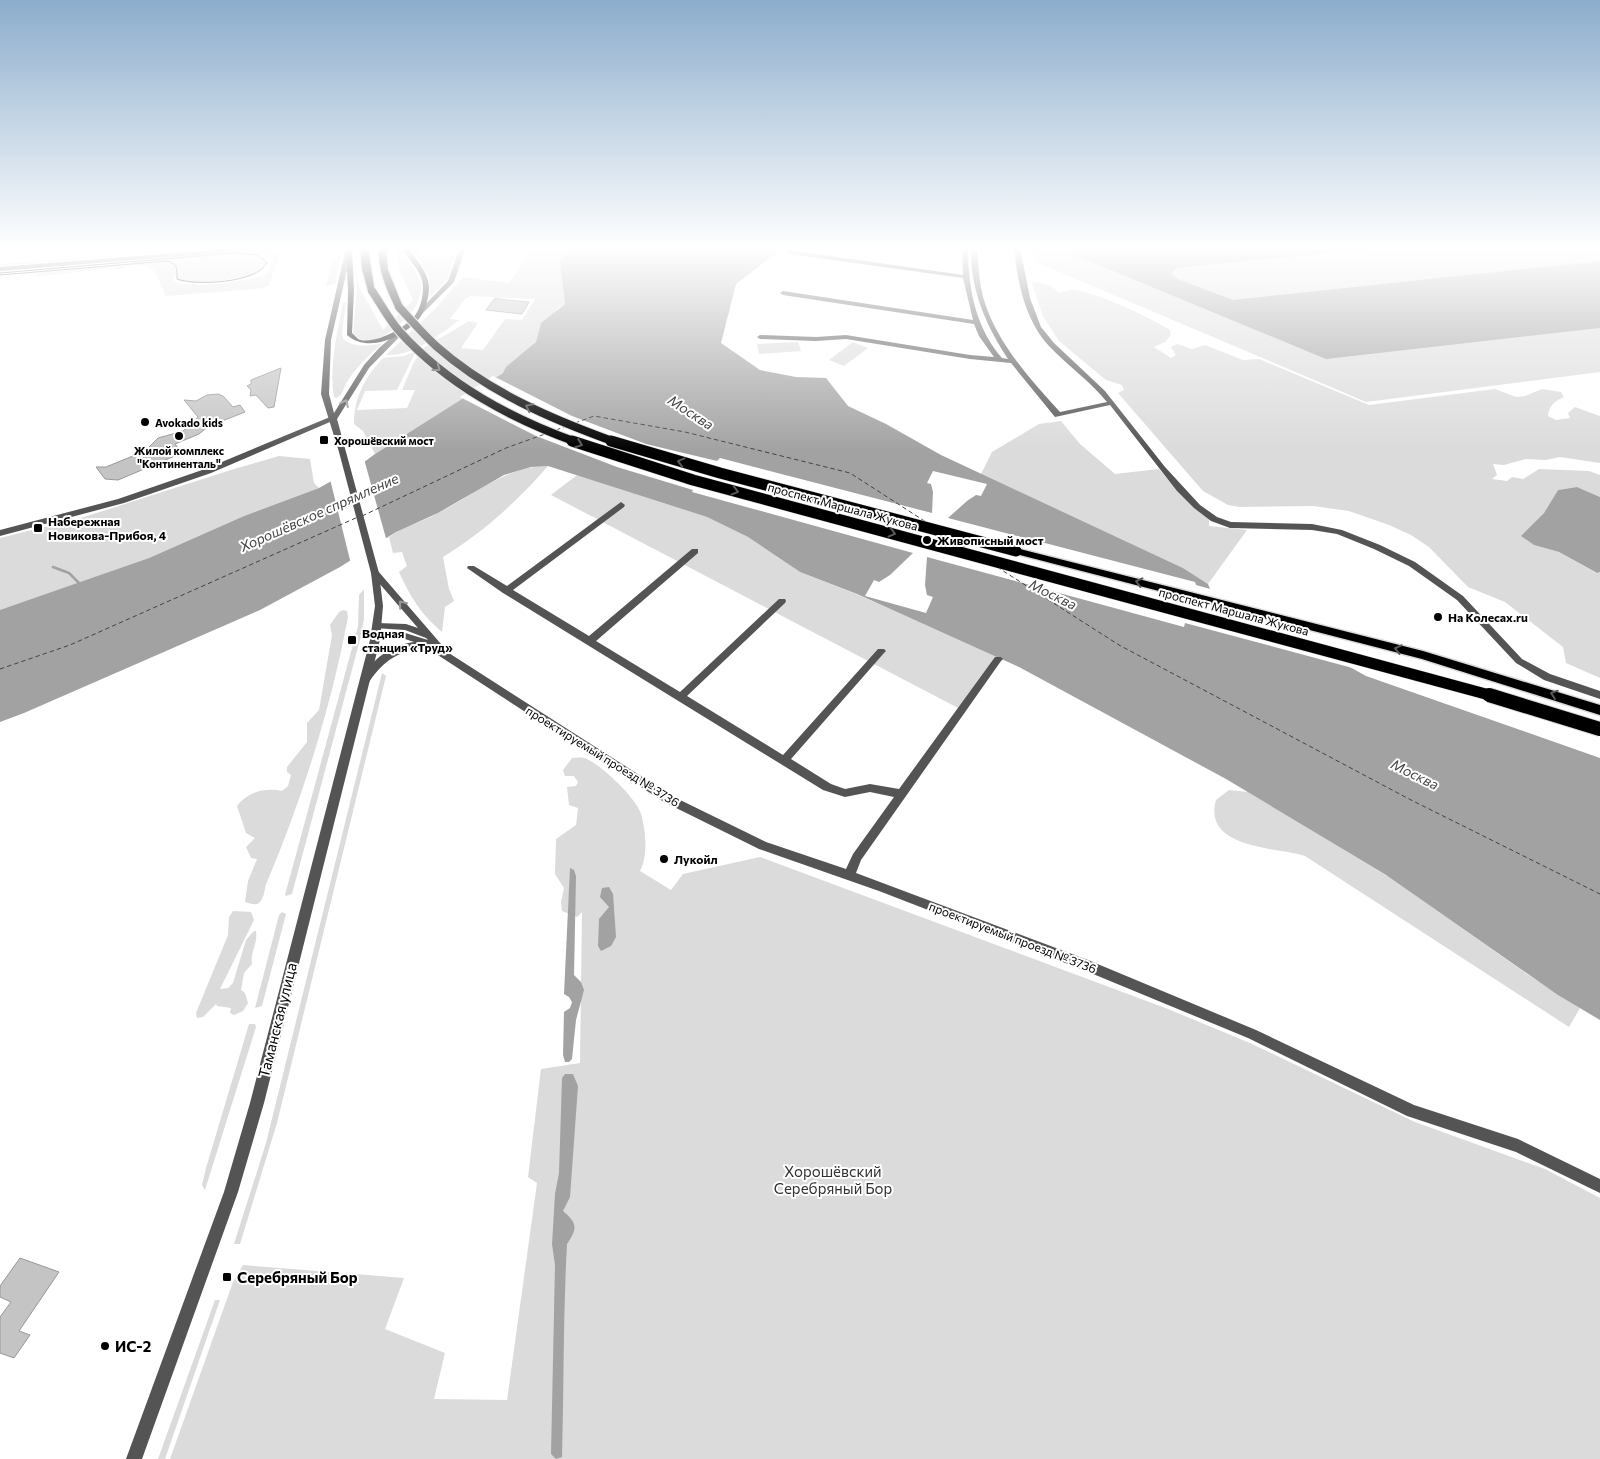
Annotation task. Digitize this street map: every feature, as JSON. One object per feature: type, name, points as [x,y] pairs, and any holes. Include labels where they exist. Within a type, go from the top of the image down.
[{"type":"main road","points":[[350,315],[349,328],[352,338],[373,341],[403,330],[418,316]]},
{"type":"main road","name":"проспект Маршала Жукова","points":[[386,315],[406,340],[426,359],[482,400],[581,445],[693,480],[1466,688],[1600,729]]},
{"type":"main road","name":"проспект Маршала Жукова","points":[[406,315],[430,342],[466,372],[500,392],[598,437],[697,466],[1016,551],[1423,655],[1600,710]]},
{"type":"street","points":[[333,419],[325,394],[326,361],[335,315]]},
{"type":"street","points":[[926,315],[977,323]]},
{"type":"street","points":[[975,315],[977,323],[993,354],[1000,360]]},
{"type":"street","points":[[986,315],[988,322],[1011,361],[1058,415],[1112,403]]},
{"type":"street","points":[[1033,315],[1039,328],[1112,403],[1183,492],[1216,522],[1230,525],[1318,528],[1339,532],[1377,547],[1412,564],[1460,598],[1519,661],[1547,677],[1600,695]]},
{"type":"street","points":[[0,533],[121,501],[208,471],[333,419],[342,410],[366,366],[403,330]]},
{"type":"street","points":[[760,337],[816,339],[846,337],[1011,361]]},
{"type":"street","name":"Таманская улица","points":[[134,1459],[231,1192],[257,1103],[377,630],[379,606],[374,572],[333,419]]},
{"type":"street","points":[[506,591],[621,505]]},
{"type":"street","points":[[589,642],[695,551]]},
{"type":"street","points":[[471,568],[819,783],[839,792],[853,793],[870,788],[902,794]]},
{"type":"street","points":[[374,572],[431,643]]},
{"type":"street","points":[[680,697],[782,601]]},
{"type":"street","points":[[377,630],[431,643]]},
{"type":"street","points":[[364,682],[372,670],[391,652],[409,645],[431,643]]},
{"type":"street","name":"проектируемый проезд № 3736","points":[[431,643],[668,799],[763,846],[849,875],[1092,967],[1260,1037],[1412,1111],[1518,1146],[1600,1186]]},
{"type":"street","points":[[784,760],[881,650]]},
{"type":"street","points":[[849,875],[857,857],[998,659]]},
{"type":"green space","points":[[341,315],[344,315],[342,333],[343,339],[347,342],[357,345],[383,343],[359,366],[347,382],[342,394],[336,398],[334,397],[332,374]]},
{"type":"green space","points":[[355,315],[375,315],[383,330],[398,315],[409,315],[388,334],[368,341],[360,339],[353,334]]},
{"type":"green space","points":[[429,315],[453,315],[450,319],[460,320],[425,344],[396,355],[386,355]]},
{"type":"green space","points":[[525,315],[553,315],[536,342],[503,373],[375,454],[363,431],[354,424],[358,396],[366,380],[383,358],[404,356],[416,351],[397,390],[365,391],[357,410],[407,408],[415,390],[402,390],[413,364],[422,349],[469,321],[478,323],[461,348],[483,350],[505,319],[522,320]]},
{"type":"green space","points":[[1141,315],[1170,330],[1171,335],[1165,342],[1154,347],[1171,358],[1176,355],[1171,347],[1177,344],[1192,349],[1205,345],[1243,360],[1259,359],[1369,405],[1495,389],[1516,397],[1525,396],[1542,389],[1561,392],[1564,397],[1551,406],[1548,416],[1556,420],[1570,418],[1568,413],[1575,407],[1600,416],[1600,463],[1560,457],[1546,460],[1526,459],[1504,465],[1493,464],[1497,475],[1492,479],[1507,481],[1512,477],[1523,479],[1539,469],[1589,471],[1600,475],[1600,497],[1577,487],[1558,490],[1544,513],[1522,536],[1534,545],[1559,552],[1596,573],[1600,572],[1600,678],[1566,663],[1563,647],[1505,602],[1468,587],[1429,547],[1411,535],[1349,511],[1313,506],[1239,507],[1228,505],[1203,491],[1118,393],[1124,390],[1122,385],[1106,380],[1059,341],[1043,316]]},
{"type":"green space","points":[[1161,315],[1600,315],[1600,372],[1366,402]]},
{"type":"green space","points":[[798,342],[801,351],[759,354],[757,344]]},
{"type":"green space","points":[[853,342],[868,348],[844,366],[829,360]]},
{"type":"green space","points":[[1061,421],[1080,444],[1115,474],[1159,469],[1182,496],[1209,519],[1209,526],[1247,530],[1208,584],[1183,568],[981,474],[992,452],[1039,424]]},
{"type":"green space","points":[[279,456],[310,459],[314,483],[319,488],[244,516],[149,558],[0,611],[0,538],[84,517]]},
{"type":"green space","points":[[548,466],[499,516],[443,557],[449,589],[454,601],[445,607],[442,632],[422,612],[408,590],[399,572],[407,566],[402,552],[393,553],[389,537],[451,506],[504,476],[533,467]]},
{"type":"green space","points":[[577,475],[707,517],[748,537],[800,572],[856,594],[999,657],[962,710],[551,495]]},
{"type":"green space","points":[[364,589],[364,619],[361,636],[292,894],[286,896],[358,626],[359,595]]},
{"type":"green space","points":[[347,611],[348,617],[341,651],[315,751],[304,785],[262,898],[256,904],[245,902],[248,881],[257,859],[251,858],[246,847],[255,838],[246,833],[237,806],[251,794],[263,790],[282,791],[288,786],[291,775],[287,772],[287,767],[307,742],[307,723],[319,710],[332,635],[330,625],[339,612]]},
{"type":"green space","points":[[382,673],[386,676],[277,1123],[240,1244],[234,1244],[266,1143]]},
{"type":"green space","name":"Хорошёвский Серебряный Бор","points":[[572,758],[584,758],[599,766],[633,799],[641,814],[645,836],[643,865],[640,871],[671,890],[683,874],[760,857],[1168,1009],[1250,1043],[1415,1122],[1545,1169],[1600,1198],[1600,1459],[170,1459],[233,1282],[243,1265],[404,1278],[385,1329],[445,1353],[434,1399],[507,1400],[537,1183],[528,1177],[541,1069],[580,1063],[582,912],[577,917],[562,911],[561,902],[564,888],[555,874],[556,839],[576,825],[578,808],[569,805],[567,787],[576,786],[578,782],[574,776],[565,776],[563,770]]},
{"type":"green space","points":[[1229,790],[1248,792],[1392,879],[1527,974],[1580,1008],[1569,1027],[1305,856],[1245,843],[1231,837],[1220,828],[1215,816],[1216,800]]},
{"type":"green space","points":[[233,911],[251,912],[254,920],[220,989],[228,988],[233,983],[246,940],[256,931],[252,964],[244,973],[241,990],[245,993],[248,1003],[243,1011],[234,1015],[230,1013],[231,1008],[217,1006],[216,1004],[203,1017],[197,1018],[196,1013],[228,935],[229,917]]},
{"type":"green space","points":[[282,912],[286,914],[262,1006],[255,1008],[279,915]]},
{"type":"green space","points":[[249,1024],[255,1024],[256,1027],[205,1190],[202,1185],[206,1168]]},
{"type":"green space","points":[[215,1300],[220,1300],[165,1459],[158,1459]]},
{"type":"water","points":[[551,315],[728,315],[721,343],[760,370],[796,377],[826,378],[848,406],[886,424],[941,455],[1183,568],[1208,584],[1210,589],[1366,676],[1600,758],[1600,1020],[1558,995],[1386,875],[1226,779],[1019,667],[857,594],[800,572],[748,537],[707,517],[548,466],[531,467],[504,475],[438,513],[396,532],[340,567],[260,610],[0,722],[0,610],[149,558],[244,516],[319,488],[360,465],[503,373],[506,367],[536,342],[541,323]]},
{"type":"water","points":[[1220,315],[1600,315],[1600,328],[1326,359]]},
{"type":"water","points":[[1577,487],[1600,497],[1600,572],[1597,573],[1559,552],[1534,545],[1521,536],[1544,513],[1558,490]]},
{"type":"water","points":[[570,868],[574,870],[576,876],[574,975],[581,982],[584,990],[576,1020],[572,1059],[569,1062],[565,1062],[563,1055],[564,1012],[570,1008],[572,1002],[564,994]]},
{"type":"water","points":[[609,887],[613,894],[616,937],[611,946],[601,951],[598,946],[599,919],[609,907],[600,897],[602,888]]},
{"type":"water","points":[[565,1074],[573,1074],[578,1086],[570,1197],[563,1211],[573,1222],[574,1230],[567,1244],[562,1457],[556,1459],[551,1454],[555,1265],[552,1244],[555,1194],[559,1173],[562,1078]]},
{"type":"pier","name":"Живописный мост","points":[[493,376],[572,416],[646,444],[717,461],[720,458],[932,513],[933,492],[931,484],[927,483],[933,471],[987,484],[981,496],[976,495],[967,501],[948,518],[1195,582],[1196,585],[1221,592],[1360,670],[1185,623],[1184,627],[927,557],[925,585],[927,595],[933,597],[926,613],[865,596],[874,580],[879,582],[890,575],[913,553],[692,492],[693,490],[617,467],[536,436],[460,397]]},
{"type":"pier","name":"Хорошёвский мост","points":[[364,459],[387,542],[351,564],[330,479]]},
{"type":"building","points":[[281,368],[274,407],[268,408],[256,395],[250,396],[251,390],[247,386],[251,384],[251,380]]},
{"type":"building","name":"Жилой комплекс \"Континенталь\"","points":[[218,394],[223,396],[233,407],[240,405],[245,412],[217,423],[215,421],[199,434],[175,444],[182,453],[118,480],[105,479],[96,467],[106,467],[145,451],[158,438],[183,431],[198,417],[184,400],[196,401],[207,395]]},
{"type":"building","points":[[20,1258],[59,1272],[19,1331],[30,1335],[14,1358],[0,1353],[0,1317],[11,1302],[0,1297],[0,1286]]},
{"type":"waterway","points":[[53,567],[69,573],[81,585]]},
{"type":"ferry route","points":[[575,423],[594,416],[685,432],[850,473],[926,522]]},
{"type":"ferry route","points":[[556,430],[564,427]]},
{"type":"ferry route","points":[[362,516],[506,448],[545,434]]},
{"type":"ferry route","points":[[0,669],[70,645],[358,517]]},
{"type":"ferry route","points":[[955,540],[968,549]]},
{"type":"ferry route","points":[[997,567],[1119,645],[1411,800],[1600,894]]},
{"type":"place","name":"Avokado kids","points":[[145,422]]},
{"type":"place","name":"Жилой комплекс \"Континенталь\"","points":[[179,436]]},
{"type":"place","name":"Хорошёвский мост","points":[[324,440]]},
{"type":"place","name":"Набережная Новикова-Прибоя, 4","points":[[38,528]]},
{"type":"place","name":"Живописный мост","points":[[927,540]]},
{"type":"place","name":"На Колесах.ru","points":[[1438,617]]},
{"type":"place","name":"Водная станция «Труд»","points":[[352,640]]},
{"type":"place","name":"Лукойл","points":[[664,859]]},
{"type":"place","name":"Серебряный Бор","points":[[227,1277]]},
{"type":"place","name":"ИС-2","points":[[105,1346]]},
{"type":"water label","name":"Москва","points":[[691,412]]},
{"type":"water label","name":"Хорошёвское спрямление","points":[[319,512]]},
{"type":"water label","name":"Москва","points":[[1053,594]]},
{"type":"water label","name":"Москва","points":[[1415,774]]}]
